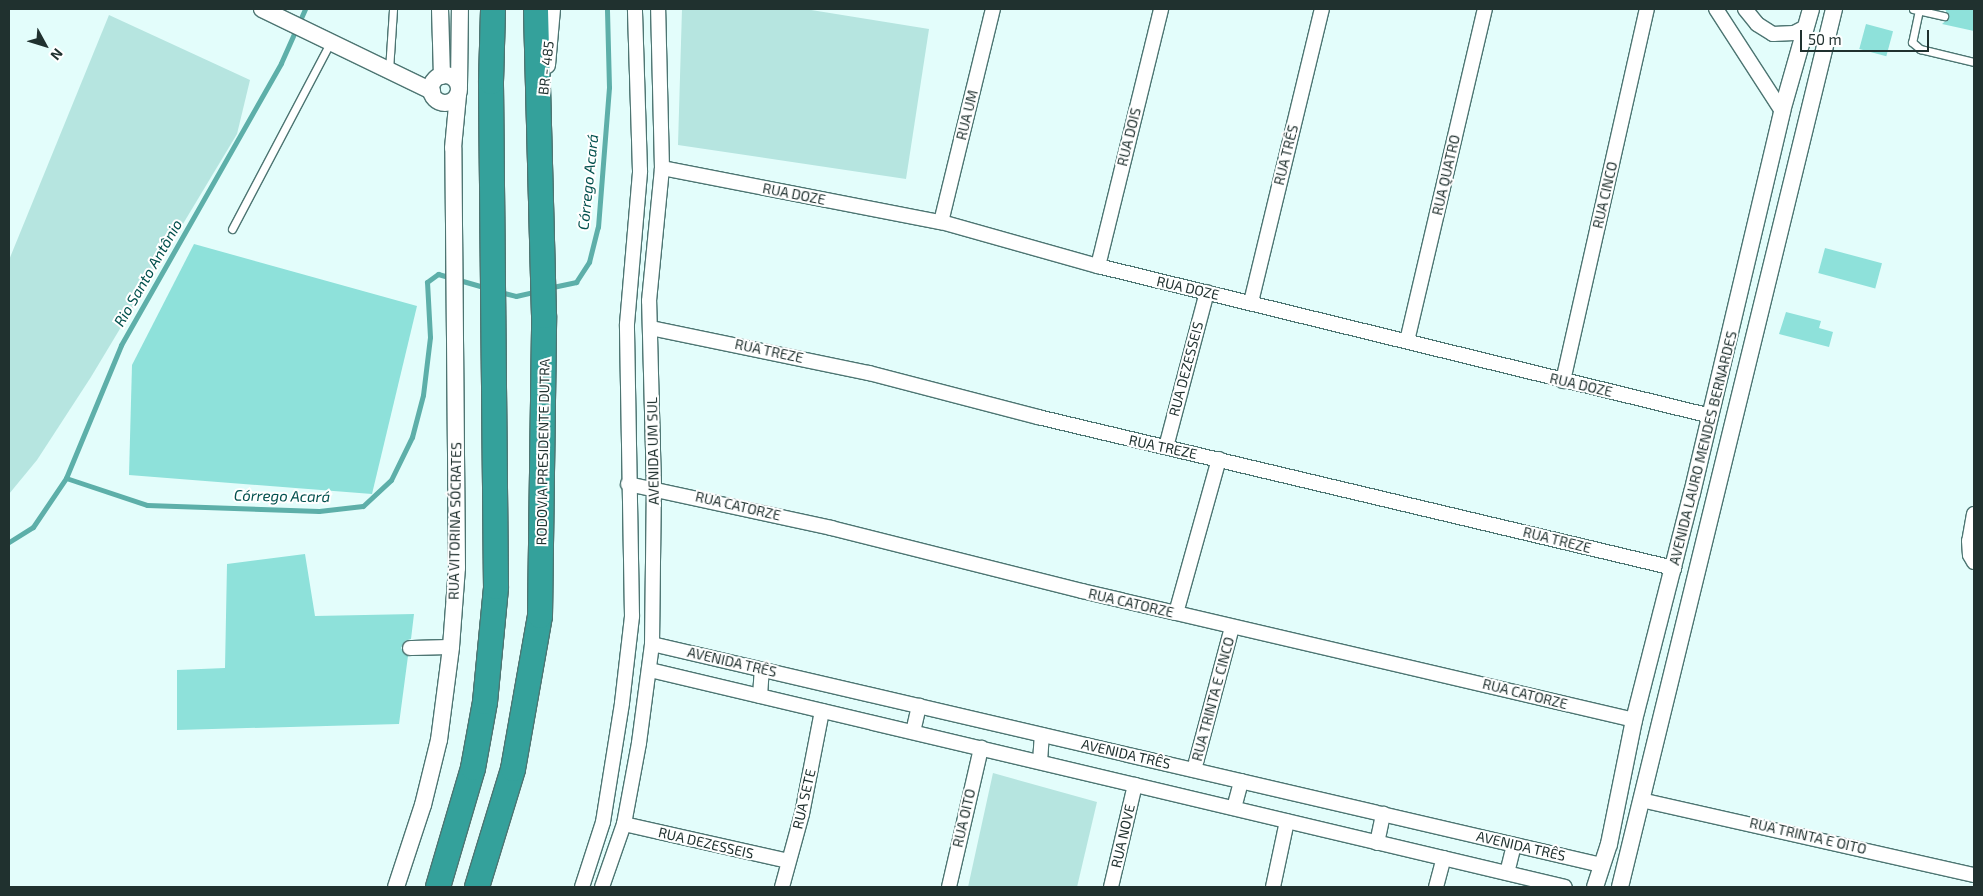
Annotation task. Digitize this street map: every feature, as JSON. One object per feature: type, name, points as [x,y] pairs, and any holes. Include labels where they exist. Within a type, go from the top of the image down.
[{"type":"highway","points":[[438,887],[473,768],[492,637],[497,499],[490,82],[493,9]]},
{"type":"highway","name":"RODOVIA PRESIDENTE DUTRA","points":[[477,887],[513,770],[540,616],[544,302],[536,9]]},
{"type":"street","points":[[262,9],[330,43],[432,87],[448,103],[458,91]]},
{"type":"street","points":[[440,9],[432,87],[453,148]]},
{"type":"street","points":[[453,148],[458,91],[460,9]]},
{"type":"street","name":"BR - 485","points":[[540,127],[552,9]]},
{"type":"street","name":"AVENIDA UM SUL","points":[[582,887],[603,822],[617,734],[632,616],[628,484],[630,426],[627,324],[640,171],[635,9]]},
{"type":"street","name":"AVENIDA UM SUL","points":[[602,887],[624,824],[639,743],[652,644],[654,488],[649,301],[662,168],[658,9]]},
{"type":"street","name":"RUA UM","points":[[941,222],[993,9]]},
{"type":"street","name":"RUA DOIS","points":[[1098,266],[1161,9]]},
{"type":"street","name":"RUA TRÊS","points":[[1251,302],[1322,9]]},
{"type":"street","name":"RUA QUATRO","points":[[1407,341],[1485,9]]},
{"type":"street","name":"RUA CINCO","points":[[1563,381],[1646,9]]},
{"type":"street","points":[[1716,9],[1782,111],[1807,116]]},
{"type":"street","points":[[1745,9],[1757,24],[1772,34],[1794,33],[1806,27]]},
{"type":"street","name":"AVENIDA LAURO MENDES BERNARDES","points":[[1595,887],[1608,844],[1634,720],[1711,416],[1763,200],[1782,111],[1811,9]]},
{"type":"street","name":"AVENIDA LAURO MENDES BERNARDES","points":[[1620,887],[1631,848],[1678,638],[1834,9]]},
{"type":"street","points":[[432,87],[451,76],[458,91]]},
{"type":"street","name":"RUA VITORINA SÓCRATES","points":[[396,887],[422,805],[439,740],[451,647],[456,568],[453,148]]},
{"type":"street","name":"RUA DOZE","points":[[662,168],[941,222],[1098,266],[1711,416]]},
{"type":"street","points":[[1763,200],[1786,206]]},
{"type":"street","name":"RUA DEZESSEIS","points":[[1166,447],[1207,292]]},
{"type":"street","name":"RUA TREZE","points":[[651,328],[869,374],[1674,568]]},
{"type":"street","points":[[630,426],[652,426]]},
{"type":"street","points":[[1176,613],[1219,459]]},
{"type":"street","name":"RUA CATORZE","points":[[628,484],[654,488],[832,528],[1232,627],[1634,720]]},
{"type":"street","points":[[1692,493],[1714,498]]},
{"type":"street","points":[[1974,514],[1969,541],[1970,555],[1974,562]]},
{"type":"street","points":[[631,560],[652,564]]},
{"type":"street","name":"RUA TRINTA E CINCO","points":[[1194,770],[1232,627]]},
{"type":"street","points":[[1657,634],[1678,638]]},
{"type":"street","name":"AVENIDA TRÊS","points":[[652,644],[1601,865]]},
{"type":"street","points":[[410,648],[451,647]]},
{"type":"street","name":"AVENIDA TRÊS","points":[[650,670],[1565,887]]},
{"type":"street","points":[[760,696],[762,670]]},
{"type":"street","points":[[913,732],[920,706]]},
{"type":"street","name":"RUA SETE","points":[[782,887],[802,814],[822,710]]},
{"type":"street","points":[[617,734],[639,743]]},
{"type":"street","points":[[1040,762],[1042,735]]},
{"type":"street","name":"RUA OITO","points":[[949,887],[981,748]]},
{"type":"street","points":[[1234,808],[1241,781]]},
{"type":"street","name":"RUA NOVE","points":[[1110,887],[1135,785]]},
{"type":"street","name":"RUA TRINTA E OITO","points":[[1641,800],[1974,875]]},
{"type":"street","points":[[1377,843],[1383,814]]},
{"type":"street","points":[[1273,887],[1287,821]]},
{"type":"street","name":"RUA DEZESSEIS","points":[[624,824],[788,861]]},
{"type":"street","points":[[1608,844],[1631,848]]},
{"type":"street","points":[[1507,873],[1514,845]]},
{"type":"street","points":[[1436,887],[1444,858]]},
{"type":"lane","points":[[389,70],[393,9]]},
{"type":"lane","points":[[1944,16],[1916,10],[1912,42],[1920,49],[1974,62]]},
{"type":"lane","points":[[232,229],[330,43]]},
{"type":"shaded area","points":[[682,9],[805,9],[929,29],[906,179],[678,145]]},
{"type":"shaded area","points":[[109,15],[250,80],[237,134],[91,377],[37,460],[9,494],[9,260]]},
{"type":"shaded area","points":[[993,773],[1097,802],[1077,887],[968,887]]},
{"type":"building","points":[[1945,9],[1974,9],[1974,31],[1942,24],[1949,18]]},
{"type":"building","points":[[1866,24],[1893,31],[1886,56],[1859,49]]},
{"type":"building","points":[[194,244],[417,306],[372,494],[129,475],[132,365]]},
{"type":"building","points":[[1825,248],[1882,263],[1875,288],[1818,273]]},
{"type":"building","points":[[1786,312],[1821,321],[1819,328],[1833,332],[1829,347],[1779,334]]},
{"type":"building","points":[[305,554],[315,616],[414,614],[411,639],[405,641],[401,648],[408,656],[399,724],[177,730],[177,670],[225,668],[227,564]]},
{"type":"waterway","name":"Rio Santo Antônio","points":[[9,542],[33,527],[66,478],[121,345],[281,63],[305,9]]},
{"type":"waterway","name":"Córrego Acará","points":[[548,288],[576,282],[589,262],[598,227],[609,87],[607,9]]},
{"type":"waterway","name":"Córrego Acará","points":[[66,478],[147,505],[319,511],[363,506],[391,480],[412,437],[423,395],[430,337],[427,282],[438,274],[487,288]]},
{"type":"waterway","name":"Córrego Acará","points":[[500,292],[516,296],[538,291]]}]
